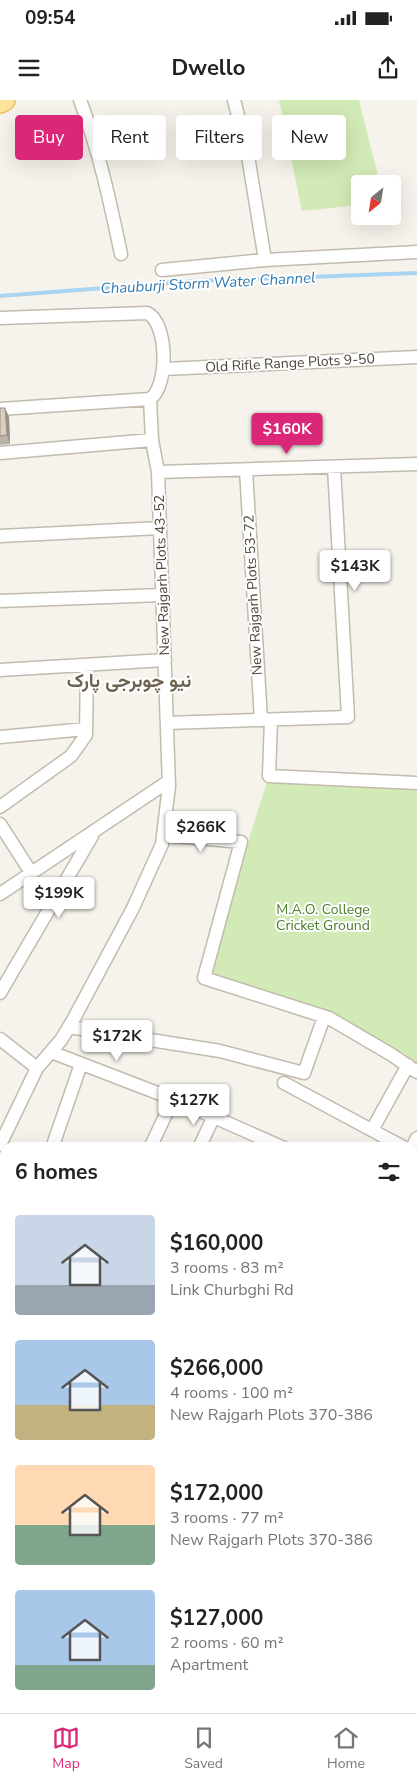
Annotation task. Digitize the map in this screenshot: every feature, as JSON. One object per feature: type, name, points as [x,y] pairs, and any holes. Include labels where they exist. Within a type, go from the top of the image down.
[{"type":"main road","points":[[0,102],[4,100]]},
{"type":"street","points":[[80,100],[91,128],[107,188],[121,254]]},
{"type":"street","points":[[234,100],[247,150],[265,260]]},
{"type":"street","points":[[162,270],[265,260],[417,252]]},
{"type":"street","points":[[0,318],[147,313],[153,316],[159,325],[164,369],[159,390],[150,399],[0,409]]},
{"type":"street","name":"Old Rifle Range Plots 9-50","points":[[164,369],[417,357]]},
{"type":"street","name":"New Rajgarh Plots 43-52","points":[[1,1142],[37,1068],[69,1027],[132,908],[162,844],[169,781],[158,472],[152,440],[150,399]]},
{"type":"street","points":[[0,453],[152,440]]},
{"type":"street","points":[[158,472],[417,464]]},
{"type":"street","points":[[167,723],[348,718],[334,467]]},
{"type":"street","name":"New Rajgarh Plots 53-72","points":[[246,470],[269,776],[417,783]]},
{"type":"street","points":[[0,536],[160,528]]},
{"type":"street","points":[[0,601],[162,595]]},
{"type":"street","points":[[0,670],[165,660]]},
{"type":"street","points":[[0,807],[71,756],[86,734],[87,665]]},
{"type":"street","points":[[0,737],[86,729]]},
{"type":"street","points":[[0,894],[169,781]]},
{"type":"street","points":[[0,824],[32,874]]},
{"type":"street","points":[[0,993],[94,832]]},
{"type":"street","points":[[163,835],[241,842],[204,978],[324,1017],[412,1069],[372,1130]]},
{"type":"street","points":[[69,1027],[220,1051],[304,1073],[324,1017]]},
{"type":"street","points":[[0,1039],[37,1068]]},
{"type":"street","points":[[50,1052],[173,1098],[271,1142]]},
{"type":"street","points":[[54,1142],[81,1064]]},
{"type":"street","points":[[284,1083],[394,1142]]},
{"type":"street","points":[[153,1142],[173,1098]]},
{"type":"street","points":[[202,1142],[214,1116]]},
{"type":"green space","points":[[279,100],[359,100],[378,175],[351,175],[351,206],[302,211],[291,160],[346,160],[346,115],[282,115]]},
{"type":"green space","name":"M.A.O. College Cricket Ground","points":[[269,776],[417,783],[417,1072],[324,1017],[204,978]]},
{"type":"building","points":[[0,408],[5,408],[7,435],[0,436]]},
{"type":"waterway","name":"Chauburji Storm Water Channel","points":[[0,296],[196,281],[417,273]]},
{"type":"district","name":"نیو چوبرجی پارک","points":[[129,681]]}]
